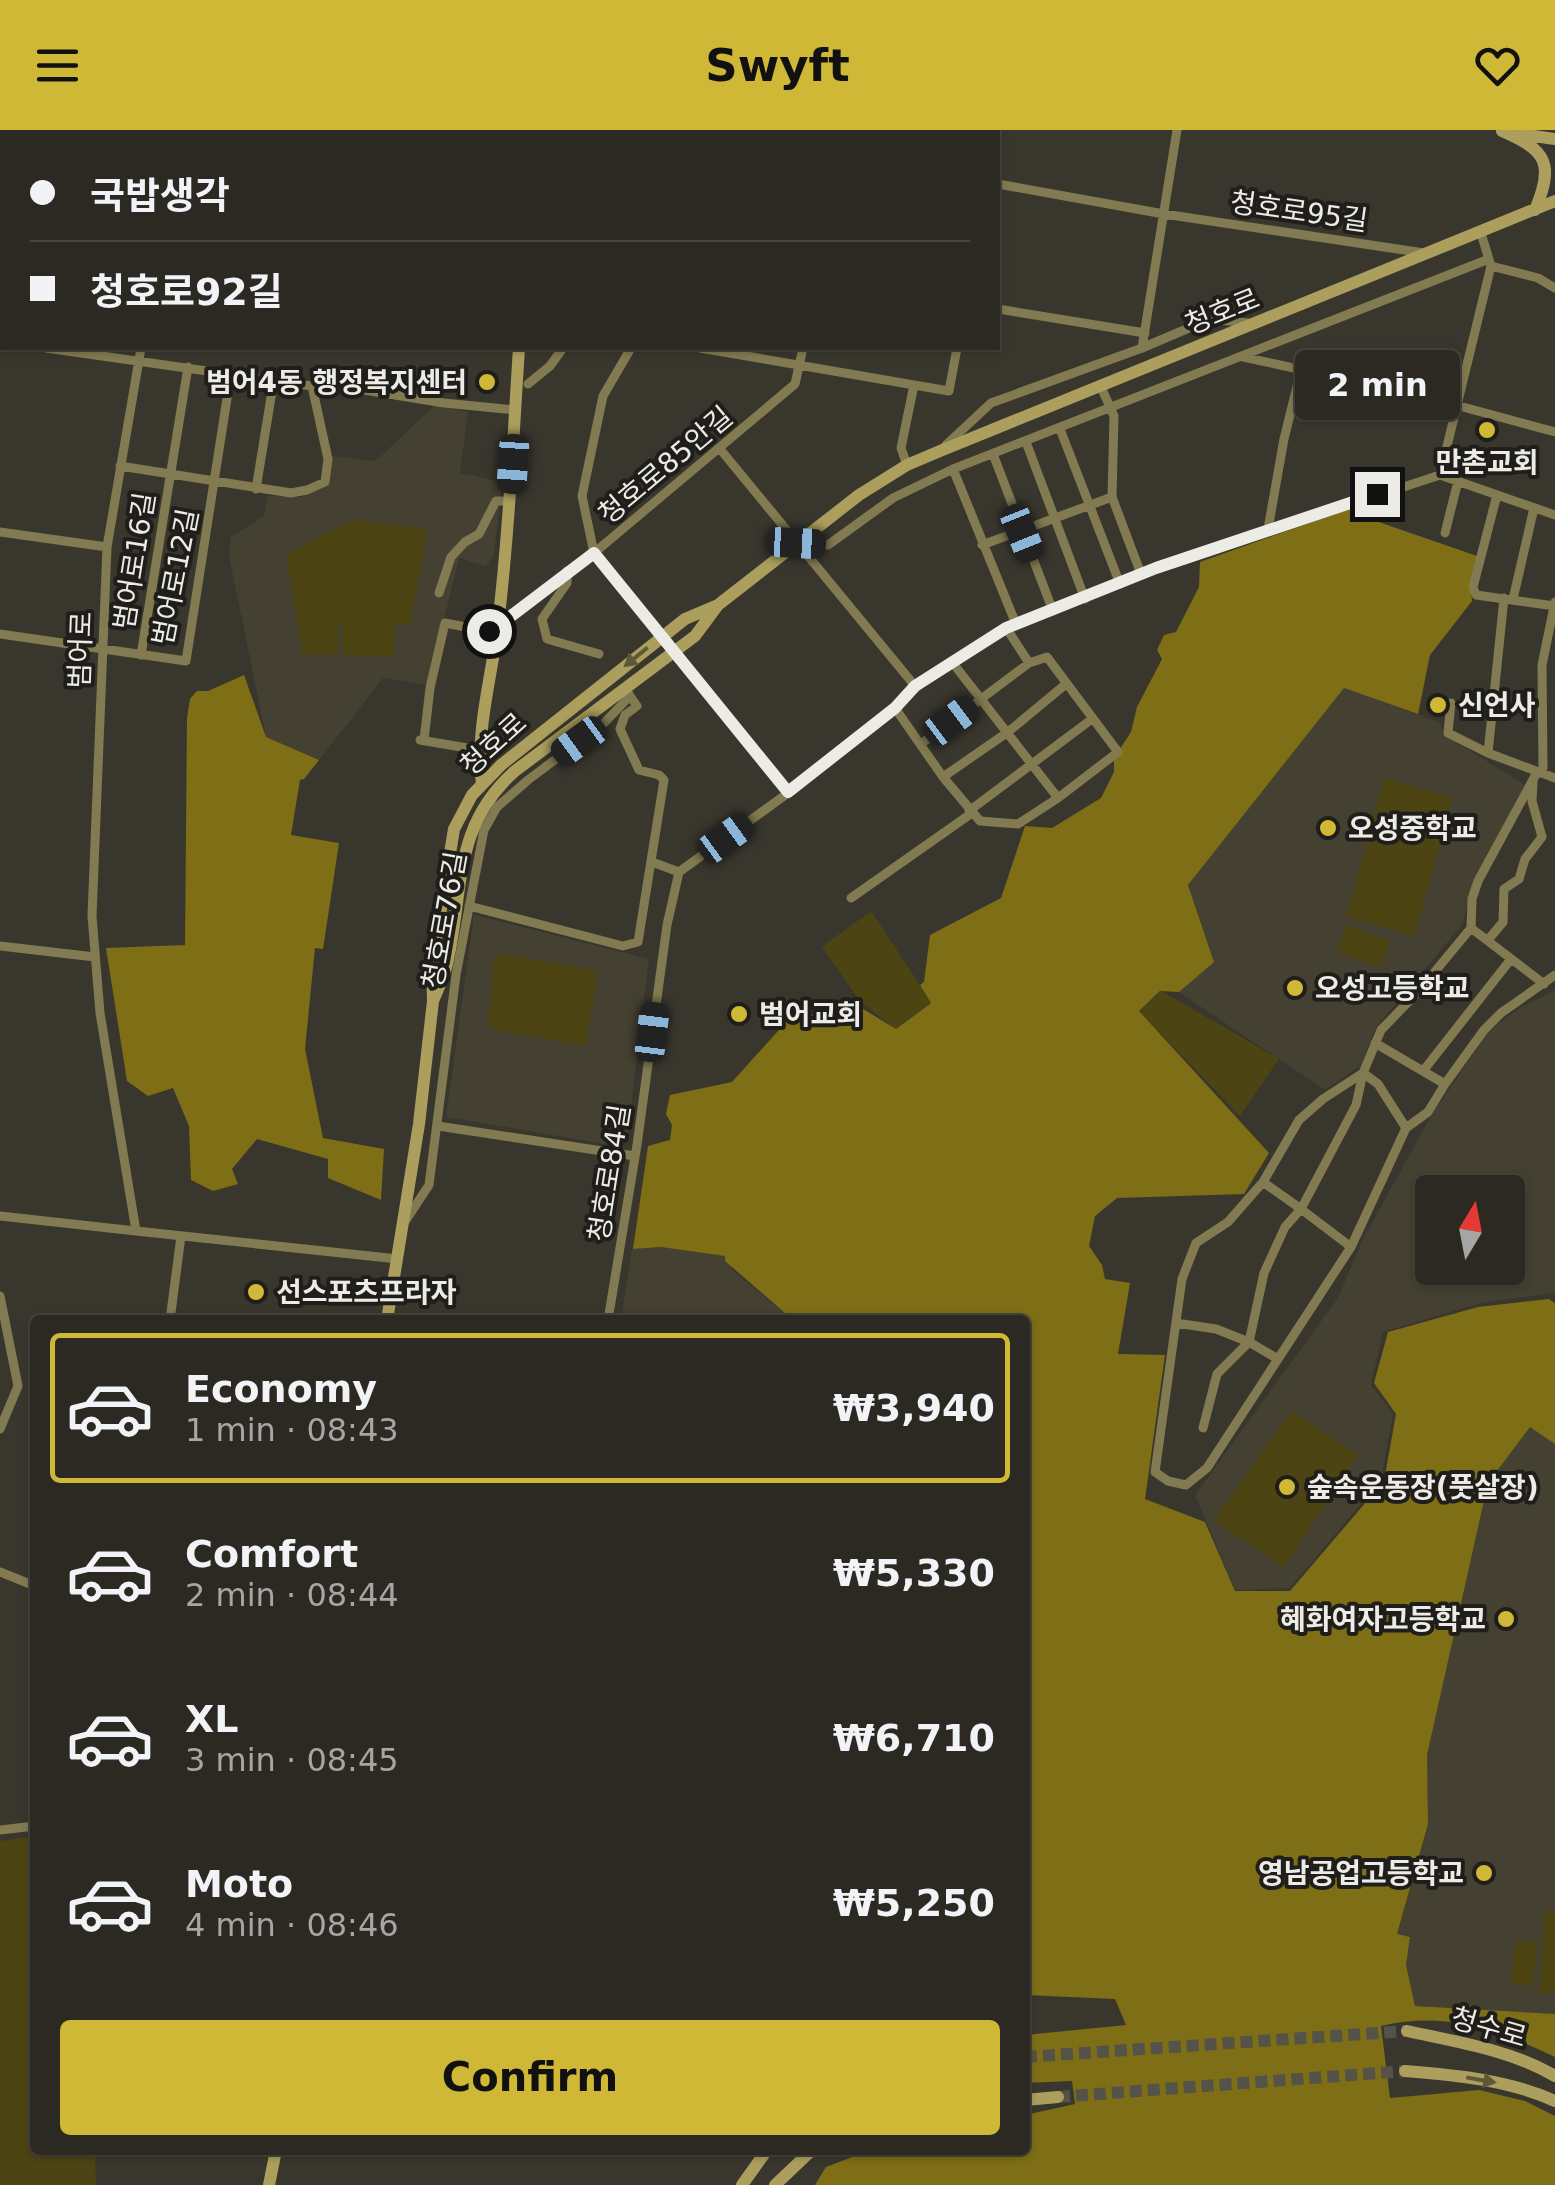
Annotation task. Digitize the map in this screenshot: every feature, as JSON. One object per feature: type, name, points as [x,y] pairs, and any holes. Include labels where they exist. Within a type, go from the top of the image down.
[{"type":"main road","points":[[1500,130],[1555,139]]},
{"type":"main road","points":[[1500,130],[1531,144],[1544,157],[1548,170],[1546,189],[1534,212]]},
{"type":"main road","name":"청호로","points":[[433,1001],[447,966],[467,841],[485,804],[515,771],[628,692],[695,636],[718,605],[859,495],[907,465],[940,451],[1555,201]]},
{"type":"main road","points":[[1534,212],[1555,210]]},
{"type":"main road","points":[[482,784],[479,750],[498,629],[519,350]]},
{"type":"main road","name":"청호로","points":[[388,1315],[406,1220],[433,1001],[432,964],[450,840],[468,801],[511,755],[661,637],[685,619],[718,605]]},
{"type":"main road","name":"청수로","points":[[1407,2030],[1480,2047],[1555,2076]]},
{"type":"main road","name":"청수로","points":[[1404,2071],[1479,2079],[1535,2092],[1555,2101]]},
{"type":"main road","points":[[1030,2100],[1058,2097]]},
{"type":"main road","points":[[269,2185],[275,2155]]},
{"type":"main road","points":[[742,2185],[763,2155]]},
{"type":"main road","points":[[775,2185],[807,2155]]},
{"type":"street","points":[[1142,348],[1176,130]]},
{"type":"street","name":"청호로95길","points":[[1000,184],[1428,254]]},
{"type":"street","points":[[1440,475],[1490,262],[1481,234]]},
{"type":"street","points":[[796,543],[828,545],[893,498],[953,469],[1490,262],[1555,288]]},
{"type":"street","points":[[1000,309],[1145,333]]},
{"type":"street","points":[[940,451],[991,404],[1210,319],[1256,324]]},
{"type":"street","points":[[63,350],[516,410]]},
{"type":"street","name":"범어로","points":[[136,1231],[92,916],[108,547],[142,350]]},
{"type":"street","points":[[528,384],[562,350]]},
{"type":"street","points":[[631,350],[603,396],[582,496],[594,553],[788,792]]},
{"type":"street","points":[[712,350],[949,391],[957,350]]},
{"type":"street","name":"청호로85안길","points":[[498,629],[796,384],[803,350]]},
{"type":"street","points":[[1240,356],[1555,432]]},
{"type":"street","name":"범어로16길","points":[[141,655],[188,367]]},
{"type":"street","points":[[1268,528],[1301,370]]},
{"type":"street","points":[[216,482],[231,374]]},
{"type":"street","points":[[256,489],[274,379]]},
{"type":"street","points":[[907,465],[901,448],[914,385]]},
{"type":"street","name":"범어로16길","points":[[120,466],[256,489],[290,493],[307,490],[325,482],[328,459],[312,386]]},
{"type":"street","points":[[1102,386],[1114,416],[1112,497],[1141,574]]},
{"type":"street","points":[[1060,428],[1120,584]]},
{"type":"street","points":[[1026,442],[1085,599]]},
{"type":"street","points":[[720,449],[915,686]]},
{"type":"street","points":[[993,454],[1053,611]]},
{"type":"street","points":[[953,469],[1029,664]]},
{"type":"street","points":[[652,862],[679,872],[895,708],[915,686],[952,662],[1011,626],[1141,574],[1268,528],[1440,475],[1555,515]]},
{"type":"street","name":"범어로12길","points":[[0,634],[186,661],[216,482]]},
{"type":"street","points":[[1445,533],[1458,482]]},
{"type":"street","points":[[1203,1428],[1217,1374],[1249,1342],[1264,1273],[1356,1105],[1363,1073],[1381,1030],[1471,928],[1472,899],[1478,881],[1543,768],[1542,665],[1554,604],[1476,595],[1473,587],[1496,495]]},
{"type":"street","points":[[982,545],[1112,497]]},
{"type":"street","points":[[440,593],[451,557],[479,534],[496,502],[510,501]]},
{"type":"street","points":[[1488,753],[1509,599],[1534,508]]},
{"type":"street","points":[[0,532],[108,547]]},
{"type":"street","points":[[567,572],[567,584],[542,619],[547,638],[599,654]]},
{"type":"street","points":[[479,750],[422,740],[430,688],[446,624],[498,629]]},
{"type":"street","points":[[895,708],[920,744],[943,777],[980,821],[1018,824],[1118,752],[1047,657],[1029,664],[920,744]]},
{"type":"street","points":[[952,662],[1058,798]]},
{"type":"street","points":[[943,777],[1008,732],[1066,684]]},
{"type":"street","points":[[469,906],[633,946],[640,934],[664,780],[659,774],[639,770],[620,729],[637,706],[628,692]]},
{"type":"street","name":"청호로76길","points":[[406,1220],[429,1186],[454,994],[484,830],[498,807],[604,724],[628,692]]},
{"type":"street","points":[[1451,703],[1448,732],[1536,776],[1555,778]]},
{"type":"street","points":[[851,898],[1092,719]]},
{"type":"street","points":[[1536,776],[1532,801],[1542,837]]},
{"type":"street","points":[[1542,837],[1555,838]]},
{"type":"street","points":[[1488,940],[1503,922],[1504,888],[1520,879],[1525,859],[1542,837]]},
{"type":"street","name":"청호로84길","points":[[609,1315],[679,872]]},
{"type":"street","points":[[1471,928],[1544,984]]},
{"type":"street","points":[[0,946],[95,957]]},
{"type":"street","points":[[1423,1071],[1511,958]]},
{"type":"street","points":[[1363,1073],[1299,1120],[1263,1182],[1228,1222],[1196,1243],[1182,1279],[1156,1472],[1168,1481],[1186,1485],[1207,1468],[1351,1247],[1406,1128],[1428,1112],[1484,1030],[1501,1013],[1555,975]]},
{"type":"street","points":[[1375,1043],[1445,1084]]},
{"type":"street","points":[[1363,1073],[1378,1084],[1406,1128]]},
{"type":"street","points":[[438,1126],[636,1156]]},
{"type":"street","points":[[1263,1182],[1351,1247]]},
{"type":"street","points":[[0,1216],[398,1260]]},
{"type":"street","points":[[171,1315],[180,1236]]},
{"type":"street","points":[[0,1296],[6,1354],[18,1386],[0,1429]]},
{"type":"street","points":[[1176,1323],[1216,1329],[1278,1358]]},
{"type":"street","points":[[0,1400],[12,1400]]},
{"type":"street","points":[[0,1572],[30,1584]]},
{"type":"street","points":[[0,1830],[30,1827]]},
{"type":"shaded area","points":[[435,405],[468,412],[460,473],[502,482],[494,555],[486,566],[459,558],[428,685],[383,678],[319,760],[266,737],[229,556],[231,537],[264,516],[268,496],[301,497],[326,484],[331,456],[374,461]]},
{"type":"shaded area","points":[[1377,499],[1370,519],[1477,556],[1470,584],[1472,601],[1430,655],[1418,714],[1344,688],[1188,885],[1214,962],[1179,992],[1160,991],[1139,1011],[1269,1153],[1244,1194],[1117,1198],[1095,1216],[1089,1246],[1102,1265],[1105,1279],[1130,1283],[1118,1354],[1165,1355],[1145,1499],[1205,1522],[1235,1591],[1290,1591],[1384,1481],[1396,1414],[1374,1383],[1388,1332],[1478,1307],[1549,1299],[1555,1303],[1555,1444],[1530,1427],[1488,1483],[1427,1755],[1428,1824],[1397,1934],[1410,1937],[1406,1965],[1415,2006],[1555,2014],[1555,2057],[1470,2025],[1427,2021],[1381,2026],[1390,2098],[1479,2090],[1525,2101],[1555,2116],[1555,2185],[815,2185],[826,2167],[858,2155],[1030,2155],[1030,2114],[1075,2104],[1072,2081],[1030,2083],[1030,2035],[1126,2025],[1115,1999],[1030,1995],[1030,1315],[787,1315],[725,1261],[725,1256],[661,1247],[633,1249],[648,1146],[670,1140],[672,1125],[666,1114],[670,1095],[732,1082],[787,1021],[855,1004],[896,1029],[931,1003],[920,985],[924,982],[930,935],[1001,898],[1025,826],[1052,828],[1101,798],[1114,772],[1114,758],[1131,732],[1137,707],[1162,659],[1157,650],[1164,635],[1176,632],[1199,587],[1200,562]]},
{"type":"shaded area","points":[[353,519],[424,529],[427,535],[410,625],[394,625],[394,656],[343,655],[342,624],[338,625],[339,654],[303,655],[286,555]]},
{"type":"shaded area","points":[[244,675],[266,737],[319,760],[300,780],[291,835],[339,843],[323,949],[315,948],[305,1049],[323,1138],[384,1149],[381,1200],[328,1178],[328,1159],[257,1139],[232,1169],[238,1184],[213,1191],[191,1180],[189,1126],[173,1088],[148,1096],[127,1081],[106,948],[185,945],[190,699],[197,691],[208,691]]},
{"type":"shaded area","points":[[1344,688],[1439,722],[1445,735],[1525,785],[1474,880],[1462,925],[1376,1027],[1360,1066],[1325,1090],[1179,992],[1214,961],[1188,885]]},
{"type":"shaded area","points":[[1384,778],[1453,797],[1415,936],[1346,917]]},
{"type":"shaded area","points":[[871,911],[931,1002],[895,1029],[859,1000],[822,947]]},
{"type":"shaded area","points":[[474,915],[649,959],[628,1131],[617,1146],[446,1117]]},
{"type":"shaded area","points":[[1346,925],[1390,940],[1381,967],[1336,952]]},
{"type":"shaded area","points":[[500,953],[598,971],[586,1046],[491,1029],[488,1024],[494,958]]},
{"type":"shaded area","points":[[1555,990],[1555,1293],[1484,1302],[1383,1332],[1371,1385],[1393,1414],[1381,1480],[1290,1588],[1235,1590],[1195,1495],[1338,1298],[1363,1239],[1431,1116],[1488,1032],[1520,1008]]},
{"type":"shaded area","points":[[1161,991],[1279,1059],[1240,1116],[1139,1011]]},
{"type":"shaded area","points":[[661,1247],[726,1256],[733,1271],[787,1315],[622,1315],[632,1249]]},
{"type":"shaded area","name":"숲속운동장(풋살장)","points":[[1292,1411],[1358,1455],[1284,1567],[1213,1520]]},
{"type":"shaded area","points":[[1530,1426],[1555,1444],[1555,2014],[1415,2006],[1406,1965],[1410,1937],[1397,1935],[1428,1824],[1427,1755],[1488,1483]]},
{"type":"shaded area","points":[[30,1837],[30,2155],[95,2155],[96,2185],[0,2185],[0,1841]]},
{"type":"shaded area","points":[[1545,1910],[1555,1911],[1555,1994],[1539,1993]]},
{"type":"shaded area","points":[[1516,1939],[1538,1943],[1532,1986],[1510,1983]]},
{"type":"tunnel","points":[[1030,2057],[1407,2031]]},
{"type":"tunnel","points":[[1058,2097],[1405,2071]]},
{"type":"place","name":"범어4동 행정복지센터","points":[[487,382]]},
{"type":"place","name":"만촌교회","points":[[1487,430]]},
{"type":"place","name":"신언사","points":[[1438,705]]},
{"type":"place","name":"오성중학교","points":[[1328,828]]},
{"type":"place","name":"오성고등학교","points":[[1295,988]]},
{"type":"place","name":"범어교회","points":[[739,1014]]},
{"type":"place","name":"선스포츠프라자","points":[[256,1292]]},
{"type":"place","name":"숲속운동장(풋살장)","points":[[1287,1487]]},
{"type":"place","name":"혜화여자고등학교","points":[[1506,1619]]},
{"type":"place","name":"영남공업고등학교","points":[[1484,1873]]},
{"type":"route","points":[[489,631],[497,633],[498,626],[594,553],[788,792],[895,708],[927,676],[1006,628],[1156,568],[1377,494]]}]
